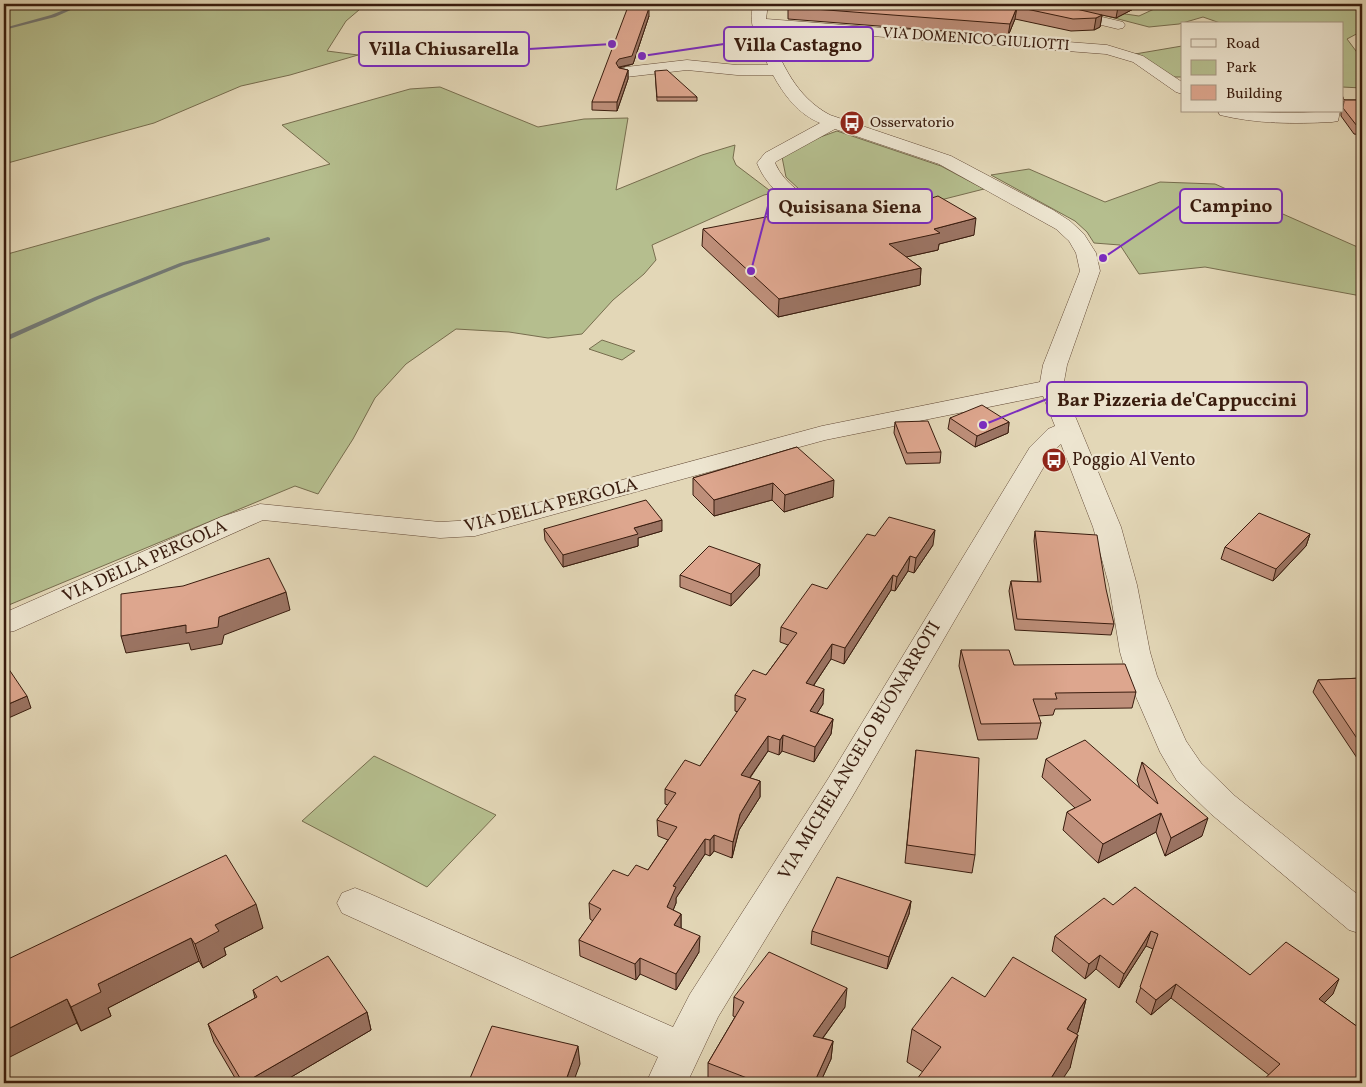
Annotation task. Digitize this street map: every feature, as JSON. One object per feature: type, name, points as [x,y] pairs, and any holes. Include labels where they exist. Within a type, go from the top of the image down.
[{"type":"street","points":[[762,4],[758,11],[759,23],[779,74],[808,110],[833,122],[945,160],[1046,214],[1063,225],[1077,238],[1086,253],[1090,271],[1055,365],[1051,387],[1107,527],[1119,568],[1142,676],[1156,712],[1178,756],[1204,787],[1237,817],[1362,919]]},
{"type":"street","points":[[1032,4],[1118,25]]},
{"type":"street","name":"VIA DOMENICO GIULIOTTI","points":[[759,23],[832,18],[1004,44],[1092,49],[1128,55],[1146,63],[1181,88]]},
{"type":"street","points":[[626,72],[687,65],[779,74]]},
{"type":"street","points":[[709,82],[779,74]]},
{"type":"street","points":[[1232,112],[1275,117],[1332,117],[1332,112]]},
{"type":"street","points":[[833,122],[771,157],[766,163],[771,173],[788,192],[824,217],[882,204]]},
{"type":"street","name":"VIA DELLA PERGOLA","points":[[4,624],[231,523],[260,512],[284,513],[431,530],[451,531],[475,528],[813,435],[1051,387]]},
{"type":"street","name":"VIA MICHELANGELO BUONARROTI","points":[[666,1083],[681,1049],[704,1006],[840,788],[1043,447],[1057,434],[1068,430]]},
{"type":"street","points":[[355,903],[681,1049]]},
{"type":"green space","points":[[4,4],[366,4],[346,21],[327,51],[358,55],[290,75],[241,86],[154,123],[4,164]]},
{"type":"green space","points":[[1165,4],[1362,4],[1362,31],[1347,39],[1362,59],[1362,88],[1344,87],[1344,22],[1217,22],[1203,17],[1179,24],[1149,27],[1099,14],[1105,11],[1139,16]]},
{"type":"green space","points":[[1181,46],[1181,77],[1174,77],[1135,54]]},
{"type":"green space","points":[[440,87],[538,127],[584,119],[628,118],[616,190],[702,155],[735,145],[733,158],[736,165],[773,193],[764,195],[652,245],[656,260],[644,274],[613,300],[582,334],[548,338],[509,332],[456,329],[406,364],[375,398],[353,439],[318,494],[295,486],[4,607],[4,255],[330,164],[282,125],[410,89]]},
{"type":"green space","points":[[837,131],[941,166],[984,189],[901,210],[866,189],[813,202],[786,177],[782,157],[801,144]]},
{"type":"green space","points":[[1029,169],[1105,202],[1160,182],[1215,184],[1362,249],[1362,299],[1361,296],[1205,267],[1139,274],[1120,245],[1094,243],[1087,232],[1075,221],[991,175]]},
{"type":"green space","points":[[602,340],[635,351],[622,360],[589,349]]},
{"type":"green space","points":[[374,756],[496,815],[427,887],[302,821]]},
{"type":"building","points":[[629,4],[649,8],[632,56],[619,59],[616,63],[619,68],[628,70],[617,102],[592,102]]},
{"type":"building","points":[[791,4],[825,4],[829,9],[839,9],[843,4],[1055,4],[1102,15],[1096,18],[1073,19],[1017,7],[1010,24],[788,7]]},
{"type":"building","points":[[1105,4],[1124,4],[1118,7]]},
{"type":"building","points":[[667,70],[697,97],[657,97],[655,71]]},
{"type":"building","points":[[1344,100],[1362,100],[1362,126],[1357,126],[1344,109]]},
{"type":"building","points":[[938,196],[976,218],[934,229],[940,233],[889,244],[921,268],[779,299],[703,229],[797,211],[809,220],[898,203],[903,207]]},
{"type":"building","points":[[982,405],[1009,422],[977,436],[950,418]]},
{"type":"building","points":[[928,421],[941,452],[907,453],[895,422]]},
{"type":"building","points":[[797,447],[834,480],[785,495],[773,483],[714,500],[693,478]]},
{"type":"building","points":[[646,500],[662,520],[634,528],[638,534],[563,555],[544,529]]},
{"type":"building","points":[[1259,513],[1310,534],[1276,569],[1225,547]]},
{"type":"building","points":[[889,517],[935,530],[916,558],[910,556],[897,577],[893,575],[845,648],[832,644],[806,683],[824,689],[810,711],[833,719],[815,747],[783,735],[780,740],[768,736],[741,775],[760,781],[740,814],[733,842],[714,835],[710,840],[705,839],[673,886],[676,887],[667,907],[681,914],[674,925],[700,936],[676,974],[640,958],[635,964],[579,940],[601,909],[589,903],[613,870],[628,876],[636,865],[648,870],[677,827],[657,820],[676,793],[665,789],[685,760],[700,766],[746,699],[735,695],[753,670],[766,675],[797,633],[781,627],[812,584],[827,589],[867,534],[875,536]]},
{"type":"building","points":[[1035,531],[1097,535],[1114,624],[1017,619],[1011,581],[1041,582]]},
{"type":"building","points":[[709,546],[760,564],[731,594],[680,575]]},
{"type":"building","points":[[269,558],[286,592],[219,617],[218,627],[186,633],[186,625],[121,636],[121,594],[183,586]]},
{"type":"building","points":[[961,650],[1009,650],[1014,665],[1125,664],[1136,692],[1055,693],[1057,699],[1033,699],[1041,723],[981,724]]},
{"type":"building","points":[[4,662],[27,696],[4,706]]},
{"type":"building","points":[[1362,678],[1362,746],[1318,680]]},
{"type":"building","points":[[1085,740],[1158,804],[1142,762],[1208,818],[1171,838],[1161,813],[1103,844],[1067,812],[1091,800],[1046,759]]},
{"type":"building","points":[[916,750],[979,758],[975,855],[907,845]]},
{"type":"building","points":[[226,855],[256,904],[215,925],[219,931],[195,944],[191,938],[98,984],[101,992],[71,1007],[67,999],[4,1031],[4,961]]},
{"type":"building","points":[[837,877],[911,901],[889,957],[812,931]]},
{"type":"building","points":[[1135,887],[1250,975],[1286,942],[1339,979],[1319,999],[1362,1030],[1362,1082],[1260,1083],[1280,1064],[1176,984],[1156,1000],[1140,987],[1158,934],[1151,931],[1124,974],[1100,955],[1089,964],[1055,936],[1104,898],[1113,905]]},
{"type":"building","points":[[769,952],[847,988],[813,1036],[833,1041],[814,1083],[760,1083],[708,1063],[744,1002],[734,997]]},
{"type":"building","points":[[328,956],[367,1012],[243,1083],[208,1024],[257,997],[253,990],[277,976],[281,982]]},
{"type":"building","points":[[1013,957],[1086,999],[1067,1029],[1078,1035],[1048,1083],[914,1083],[941,1047],[912,1029],[952,977],[985,997]]},
{"type":"building","points":[[492,1026],[578,1046],[565,1083],[468,1083]]},
{"type":"waterway","points":[[4,29],[53,16],[82,4]]},
{"type":"waterway","points":[[4,340],[97,298],[182,264],[268,239]]},
{"type":"place","name":"Villa Chiusarella","points":[[612,44]]},
{"type":"place","name":"Villa Castagno","points":[[642,56]]},
{"type":"place","name":"Osservatorio","points":[[852,123]]},
{"type":"place","name":"Campino","points":[[1103,258]]},
{"type":"place","name":"Quisisana Siena","points":[[751,271]]},
{"type":"place","name":"Bar Pizzeria de'Cappuccini","points":[[983,425]]},
{"type":"place","name":"Poggio Al Vento","points":[[1054,460]]}]
